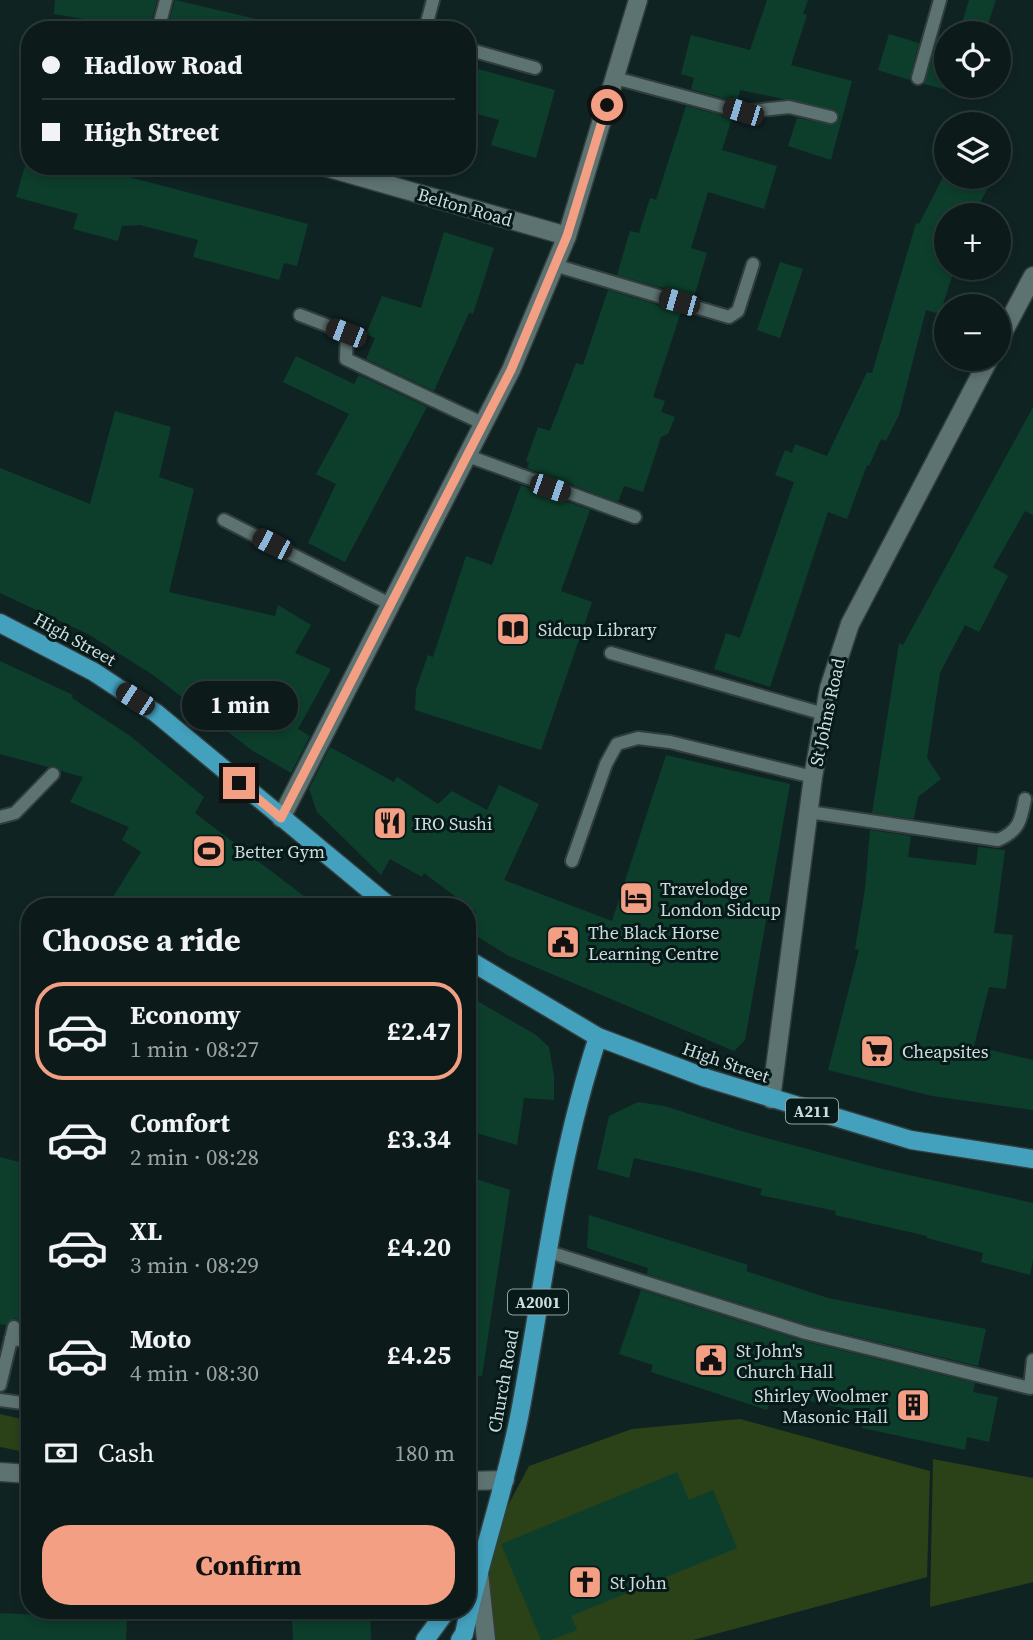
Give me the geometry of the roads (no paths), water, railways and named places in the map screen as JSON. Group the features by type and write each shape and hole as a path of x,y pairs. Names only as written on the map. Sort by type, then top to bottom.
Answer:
{"main road":[{"name":"High Street","path":"0,623 94,672 156,713 379,898"},
{"name":"High Street","path":"476,964 598,1037 771,1099 911,1140 1033,1159"},
{"name":"Church Road","path":"478,1566 505,1480 521,1408 546,1251 572,1125 598,1037"},
{"name":"A2001","path":"476,1576 478,1566"},
{"path":"425,1640 440,1619"},
{"name":"A2001","path":"460,1640 467,1619"}],"street":[{"path":"281,818 511,370 567,236 638,0"},
{"name":"Belton Road","path":"364,175 567,236"},
{"path":"1011,317 1033,276"},
{"name":"St Johns Road","path":"771,1099 813,777 829,688 850,624 983,371"},
{"path":"0,1472 21,1473"},
{"path":"476,1481 505,1480"},
{"path":"478,1566 486,1640"}],"lane":[{"path":"160,21 166,0"},
{"path":"427,21 433,0"},
{"path":"918,78 940,0"},
{"path":"476,51 536,68"},
{"path":"615,78 743,112 789,107 831,117"},
{"path":"554,265 729,317 738,311 753,264"},
{"path":"300,315 346,333 346,359 484,424"},
{"path":"468,456 635,517"},
{"path":"224,520 392,605"},
{"path":"611,653 824,714"},
{"path":"572,861 606,764 617,744 638,738 670,742 813,777"},
{"path":"0,817 15,813 53,774"},
{"path":"809,812 998,840 1012,834 1021,824 1025,799"},
{"path":"546,1251 806,1333 1032,1388 1033,1360"},
{"path":"0,1385 13,1333 21,1337"},
{"path":"0,1400 21,1403"}],"place":[{"name":"Sidcup Library","path":"513,629"},
{"name":"IRO Sushi","path":"390,823"},
{"name":"Better Gym","path":"209,851"},
{"name":"Travelodge London Sidcup","path":"636,898"},
{"name":"The Black Horse Learning Centre","path":"563,942"},
{"name":"Cheapsites","path":"877,1051"},
{"name":"St John's Church Hall","path":"711,1360"},
{"name":"Shirley Woolmer Masonic Hall","path":"913,1405"},
{"name":"St John","path":"585,1582"}]}
